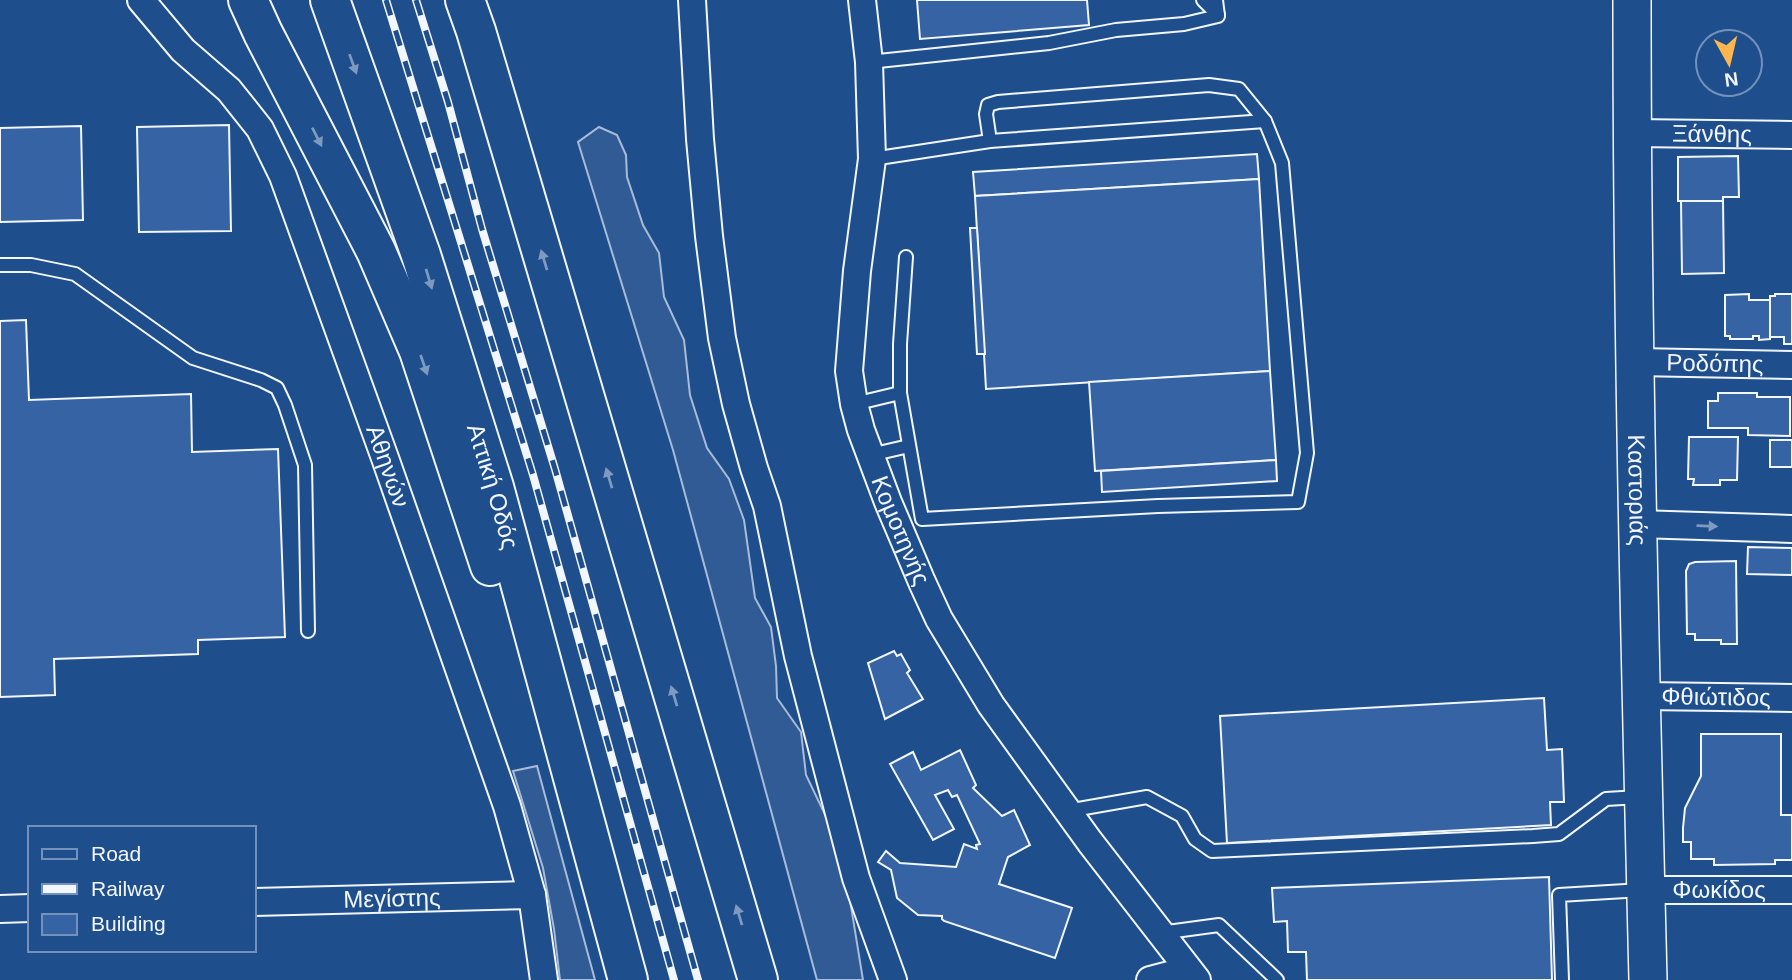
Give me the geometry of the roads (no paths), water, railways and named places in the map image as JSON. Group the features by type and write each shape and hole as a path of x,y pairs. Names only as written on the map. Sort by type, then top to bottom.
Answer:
{"highway":[{"path":"248,0 376,251 419,351 578,834 613,922"},
{"name":"Αττική Οδός","path":"330,0 421,255 494,487 628,980"},
{"path":"470,10 758,980"}],"street":[{"name":"Αθηνών","path":"141,0 183,50 229,90 260,129 282,176 385,458 507,807 532,895 544,980"},
{"path":"692,0 700,139 722,338 736,404 768,506 799,656 856,878 893,980"},
{"name":"Κομοτηνής","path":"862,0 869,62 872,159 857,271 849,371 854,404 870,455 939,619 991,705 1067,811 1192,975"},
{"name":"Καστοριάς","path":"1632,0 1638,524 1648,980"},
{"name":"Ξάνθης","path":"1632,133 1792,135"},
{"name":"Ροδόπης","path":"1636,362 1792,365"},
{"path":"1638,524 1792,529"},
{"name":"Φθιώτιδος","path":"1641,696 1792,698"},
{"name":"Φωκίδος","path":"1645,890 1792,890"},
{"name":"Μεγίστης","path":"256,902 532,895"},
{"path":"0,909 28,908"},
{"path":"1150,980 1192,975"}],"lane":[{"path":"1203,0 1218,16"},
{"path":"1216,0 1218,16"},
{"path":"869,62 1049,43 1116,30 1184,24 1218,16"},
{"path":"906,257 900,344 900,393 922,519 1158,506 1298,502 1307,453 1282,163 1265,121 1240,89 1209,85 998,102 988,105 986,114 990,141"},
{"path":"872,159 990,141 1265,121"},
{"path":"0,265 31,265 75,274 192,358 261,380 276,388 285,405 305,465 308,632"},
{"path":"854,404 900,393"},
{"path":"870,455 909,446"},
{"path":"1067,811 1147,797 1182,816 1195,839 1212,851 1559,834 1606,799 1643,796"},
{"path":"1562,980 1559,895 1645,890"},
{"path":"1160,933 1219,925 1277,980"}],"railway":[{"path":"386,0 533,475 674,980"},
{"path":"416,0 555,469 698,980"}]}
